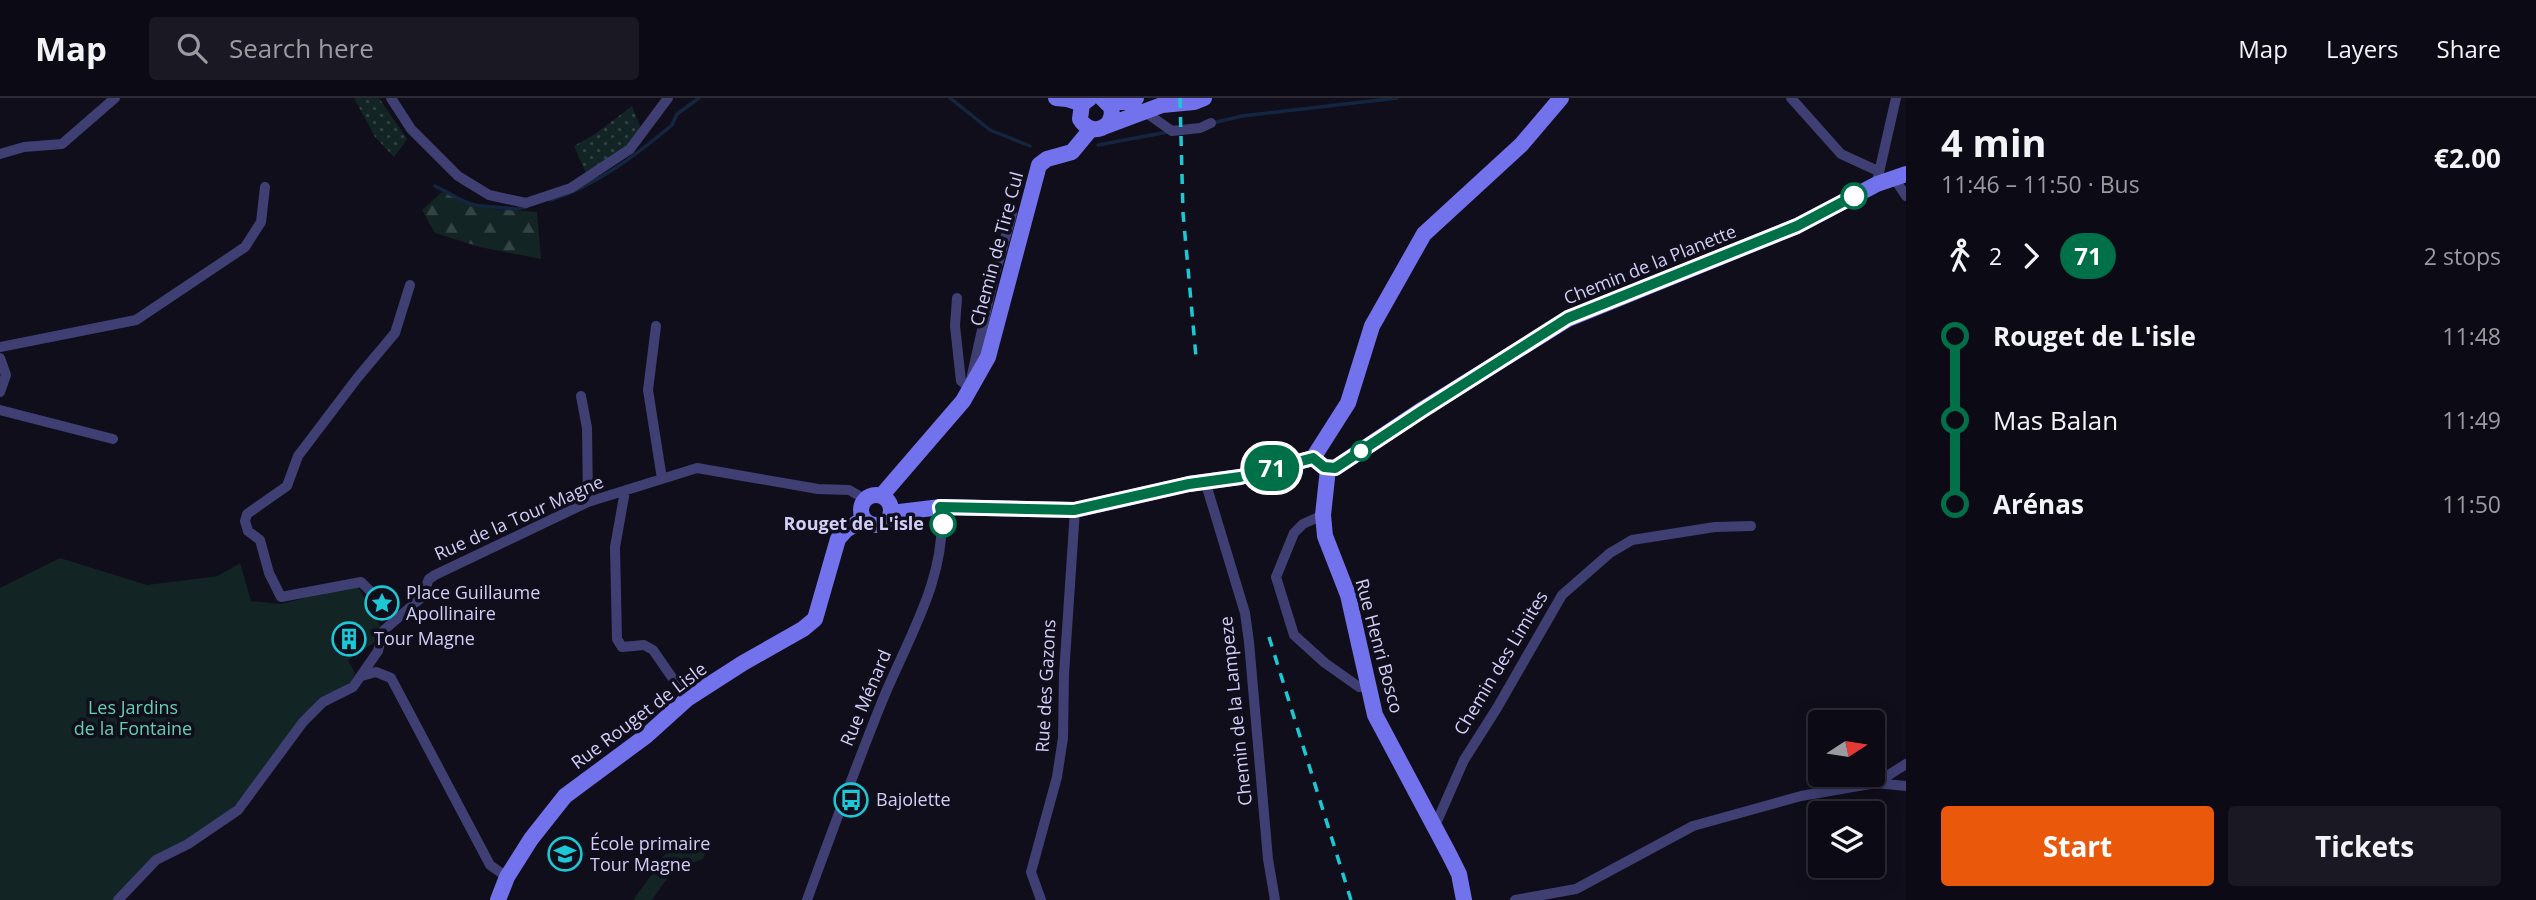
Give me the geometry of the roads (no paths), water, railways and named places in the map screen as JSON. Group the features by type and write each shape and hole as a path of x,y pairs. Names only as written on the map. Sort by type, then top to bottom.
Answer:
{"street":[{"path":"0,154 24,147 62,144 115,98"},
{"path":"391,98 411,129 458,176 489,195 526,203 571,188 630,149 668,98"},
{"path":"1056,98 1086,101 1080,119 1098,128"},
{"path":"1105,100 1162,105 1194,102 1204,98"},
{"path":"891,513 940,507 1074,510 1197,483 1240,477 1313,458 1348,403 1372,326 1424,234 1531,135 1561,98"},
{"path":"1791,98 1841,154 1878,178 1896,98"},
{"path":"1098,128 1113,112 1105,100"},
{"path":"1098,128 1140,105"},
{"path":"1140,105 1172,131 1200,128 1211,123"},
{"name":"Chemin de Tire Cul","path":"882,495 967,395 988,357 1037,171 1047,159 1072,152 1098,128"},
{"path":"1900,176 1906,197"},
{"name":"Chemin de la Planette","path":"1328,469 1335,468 1568,318 1797,226 1878,178 1900,176"},
{"path":"0,347 136,320 245,247 261,222 265,187"},
{"path":"967,395 1012,214"},
{"path":"398,618 361,582 281,597 269,573 260,540 248,531 244,521 247,514 287,486 298,456 394,333 410,285"},
{"path":"957,298 955,326 961,381 967,395"},
{"path":"656,326 648,390 662,480"},
{"path":"0,358 6,375 0,391"},
{"path":"580,396 587,428 588,502"},
{"path":"0,410 113,439"},
{"path":"1313,458 1328,469"},
{"name":"Rue de la Tour Magne","path":"118,900 156,860 188,844 238,810 303,722 323,702 353,687 377,652 384,630 421,598 429,579 435,575 588,502 697,468 818,489 849,490 865,499"},
{"name":"Rue Henri Bosco","path":"1328,469 1322,515 1325,536 1348,595 1367,686 1381,727 1459,874 1464,900"},
{"name":"Chemin de la Lampeze","path":"1197,483 1245,613 1268,859 1275,900"},
{"path":"625,491 615,547 617,639 622,647 644,645 653,650 687,699"},
{"path":"873,494 882,495 890,502 891,513 887,520 879,525 871,524 863,519 861,506 865,499 873,494"},
{"name":"Rue Ménard","path":"807,900 877,714 921,615 941,550 943,524 940,507"},
{"name":"Rue des Gazons","path":"1041,900 1031,872 1057,776 1063,738 1074,510"},
{"path":"1322,515 1303,524 1294,533 1276,577 1294,635 1325,663 1359,687 1367,686"},
{"name":"Rue Rouget de Lisle","path":"498,900 507,877 531,839 565,796 646,736 687,699 803,629 815,619 838,539 863,519"},
{"name":"Chemin des Limites","path":"1433,823 1438,819 1464,760 1562,595 1610,553 1632,540 1715,527 1751,526"},
{"path":"362,676 376,672 391,678 490,865 507,877"},
{"path":"1885,777 1906,764"},
{"path":"1885,784 1906,786"},
{"path":"1515,900 1576,889 1693,826 1801,796 1847,788"}],"waterway":[{"path":"550,200 583,187 615,168 672,125 677,114 699,98"},
{"path":"950,98 990,130 1030,146"},
{"path":"1213,123 1242,116 1397,98"},
{"path":"1098,145 1168,132"},
{"path":"435,186 471,205 516,209 526,207"}],"railway":[{"path":"1180,98 1183,213 1196,357"},
{"path":"1269,637 1351,900"}],"place":[{"name":"Rouget de L'isle","path":"943,524"},
{"name":"Place Guillaume Apollinaire","path":"382,603"},
{"name":"Tour Magne","path":"349,639"},
{"name":"Bajolette","path":"851,800"},
{"name":"École primaire Tour Magne","path":"565,854"}],"park label":[{"name":"Les Jardins de la Fontaine","path":"133,718"}]}
